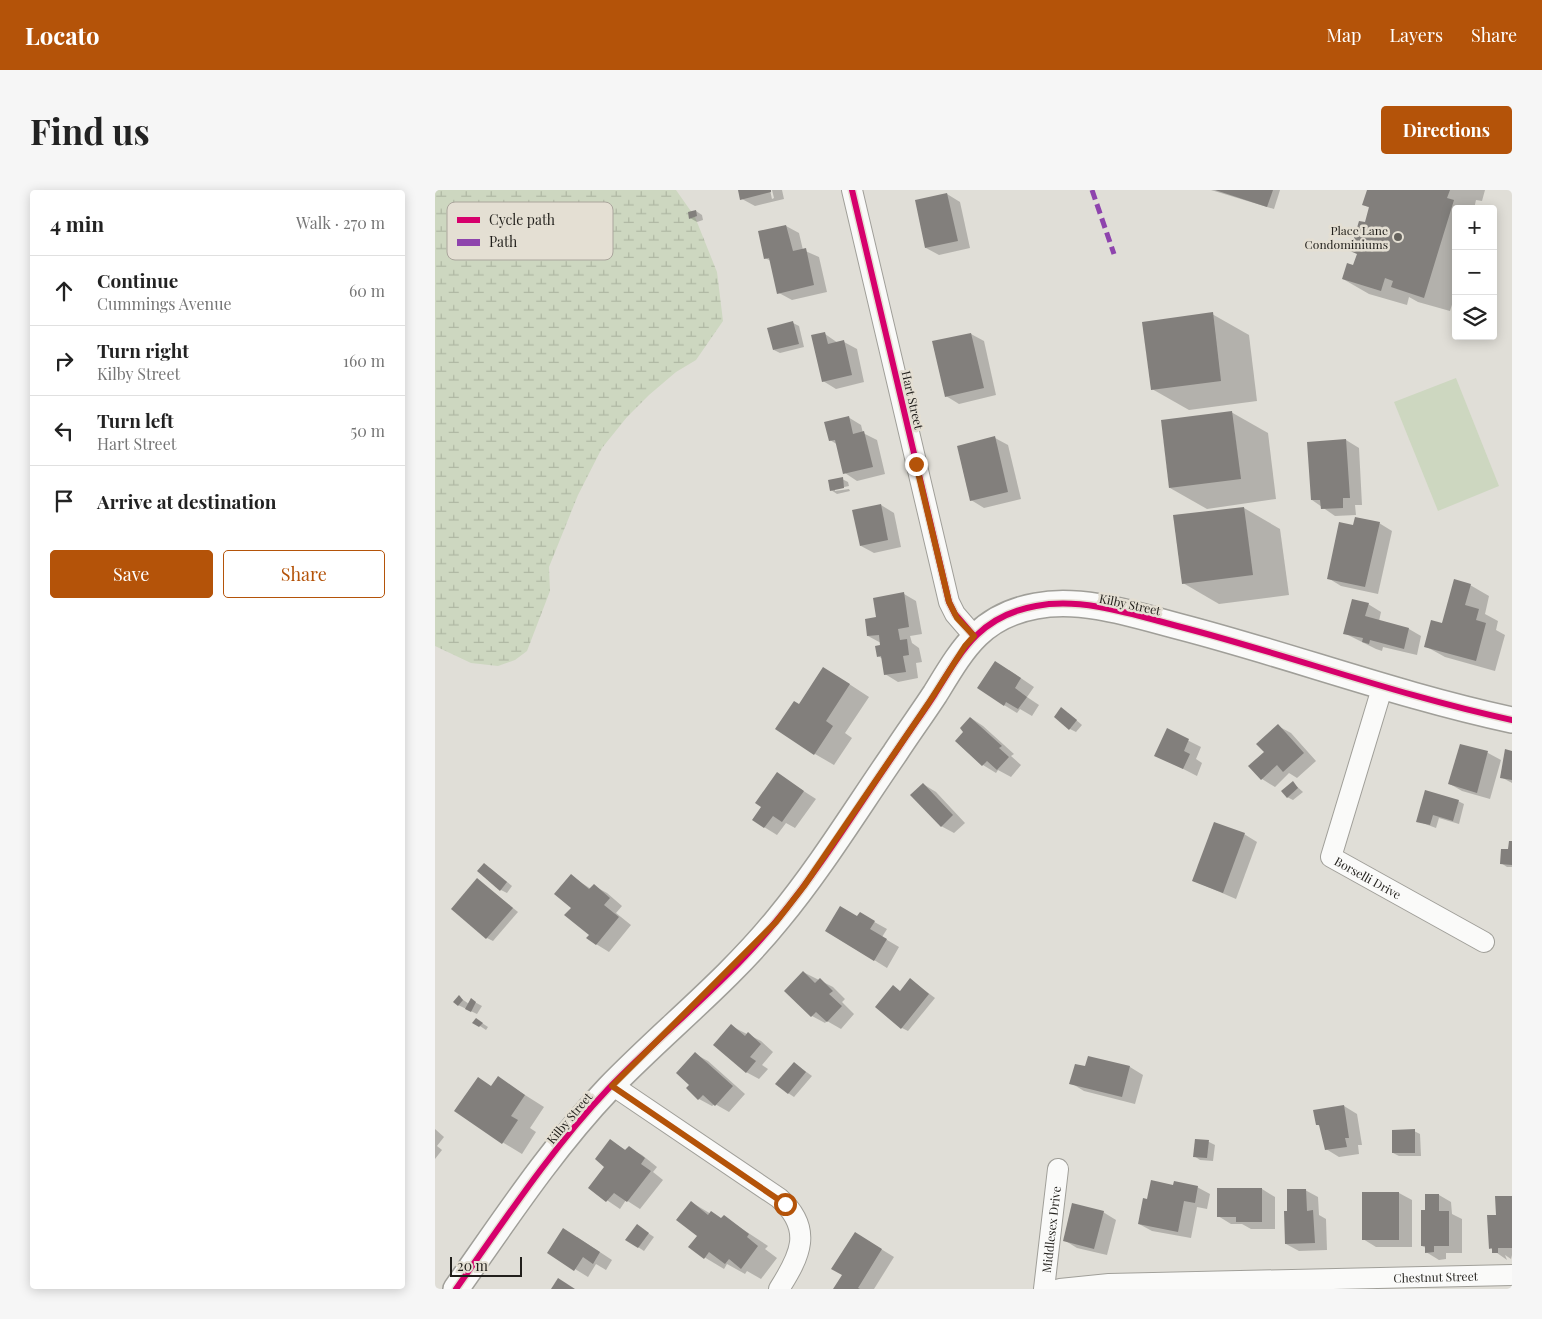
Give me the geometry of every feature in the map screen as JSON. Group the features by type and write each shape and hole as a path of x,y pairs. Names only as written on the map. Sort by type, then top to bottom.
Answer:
{"street":[{"name":"Hart Street","path":"852,190 949,602 957,618 974,636"},
{"name":"Kilby Street","path":"456,1289 579,1121 776,922 804,886 928,704 965,646 974,636 999,618 1025,608 1054,604 1087,606 1134,615 1512,720"},
{"name":"Borselli Drive","path":"1383,685 1331,857 1484,942"},
{"path":"612,1086 779,1198 791,1210 801,1234 800,1252 779,1289"},
{"name":"Middlesex Drive","path":"1044,1289 1059,1169"},
{"name":"Chestnut Street","path":"1061,1289 1109,1284 1441,1283 1512,1275"}],"green space":[{"path":"435,190 676,190 695,217 717,272 723,321 696,360 676,372 649,395 627,417 602,448 578,495 549,567 550,591 527,651 515,660 498,666 471,663 435,646"},
{"path":"1456,378 1499,486 1438,511 1394,402"}],"building":[{"path":"738,190 771,190 771,192 740,200"},
{"path":"1215,190 1273,190 1267,207"},
{"name":"Place Lane Condominiums","path":"1367,190 1450,190 1447,198 1454,200 1424,298 1391,287 1393,281 1385,278 1381,291 1342,279 1347,263 1353,265 1357,254 1350,251 1359,221 1365,222 1369,207 1362,205"},
{"path":"947,193 958,241 925,248 915,200"},
{"path":"696,210 697,216 689,219 688,212"},
{"path":"786,225 793,251 806,248 814,285 777,294 769,258 764,259 758,231"},
{"path":"1213,312 1221,381 1151,390 1142,322"},
{"path":"793,321 799,344 773,350 767,328"},
{"path":"825,332 828,344 844,340 852,375 822,382 811,335"},
{"path":"971,333 984,388 945,397 932,341"},
{"path":"1232,411 1241,479 1169,488 1161,420"},
{"path":"849,416 853,434 864,431 873,467 843,474 835,440 829,441 824,422"},
{"path":"995,436 1008,492 970,501 957,446"},
{"path":"1346,439 1350,498 1343,498 1343,508 1321,509 1320,500 1311,500 1307,442"},
{"path":"843,477 844,488 830,491 828,480"},
{"path":"881,504 888,540 860,546 852,510"},
{"path":"1244,507 1253,575 1182,584 1173,515"},
{"path":"1355,517 1380,522 1365,587 1327,579 1339,522 1353,525"},
{"path":"1454,579 1471,584 1465,605 1479,609 1476,620 1486,623 1476,661 1424,647 1431,620 1442,623"},
{"path":"904,592 909,627 898,629 900,640 907,639 909,655 903,656 906,672 884,675 881,656 877,657 875,646 880,645 879,635 867,636 865,619 876,617 873,598"},
{"path":"1352,599 1369,603 1365,616 1409,628 1404,649 1370,640 1369,644 1362,642 1363,638 1343,634"},
{"path":"995,661 1021,678 1015,688 1027,697 1018,709 1006,702 1004,706 977,688"},
{"path":"823,667 850,684 826,721 833,726 814,755 775,729 794,701 799,704"},
{"path":"1061,707 1077,720 1069,730 1054,717"},
{"path":"970,717 1002,746 999,748 1009,757 997,770 987,761 982,766 955,741 963,732 960,728"},
{"path":"1278,724 1304,753 1283,772 1277,765 1261,780 1248,766 1264,752 1256,744"},
{"path":"1167,728 1189,739 1184,751 1190,754 1183,769 1154,756"},
{"path":"1460,744 1488,751 1477,793 1448,784"},
{"path":"1505,749 1512,751 1512,780 1500,778"},
{"path":"777,772 804,791 782,822 773,816 764,828 752,820 761,807 755,803"},
{"path":"1293,781 1298,788 1287,798 1281,791"},
{"path":"923,783 953,815 941,827 910,795"},
{"path":"1425,790 1459,800 1453,821 1433,815 1430,825 1416,822"},
{"path":"1214,822 1245,833 1223,893 1192,881"},
{"path":"1509,841 1512,841 1512,865 1500,864 1501,849 1508,849"},
{"path":"484,863 507,882 500,891 477,871"},
{"path":"571,874 589,889 594,884 610,898 604,905 619,917 596,945 586,938 589,935 564,915 571,908 554,894"},
{"path":"477,878 513,908 486,939 451,909"},
{"path":"840,906 857,916 860,912 875,921 870,929 887,939 874,961 825,931"},
{"path":"803,971 815,983 820,978 833,991 829,994 842,1006 827,1022 816,1012 811,1017 784,991"},
{"path":"910,978 929,994 901,1029 875,1007 893,985 900,991"},
{"path":"459,995 463,1000 458,1006 453,1002"},
{"path":"471,998 476,1002 471,1012 465,1009"},
{"path":"476,1018 483,1023 479,1027 472,1023"},
{"path":"731,1024 745,1036 748,1032 761,1044 750,1057 756,1061 746,1073 713,1045"},
{"path":"695,1052 733,1086 715,1106 703,1095 698,1100 686,1088 689,1085 676,1073"},
{"path":"1088,1056 1130,1066 1122,1097 1069,1084 1075,1064 1085,1066"},
{"path":"794,1062 806,1072 788,1094 775,1084"},
{"path":"498,1076 525,1095 511,1116 518,1120 502,1144 454,1111 478,1077 491,1086"},
{"path":"1344,1105 1349,1138 1345,1138 1347,1147 1325,1150 1313,1110"},
{"path":"1415,1129 1415,1153 1392,1153 1392,1130"},
{"path":"610,1139 625,1150 629,1146 645,1158 641,1164 651,1171 627,1202 614,1193 606,1202 588,1188 604,1167 595,1159"},
{"path":"1195,1139 1209,1140 1207,1158 1193,1157"},
{"path":"1151,1180 1173,1185 1174,1181 1198,1186 1195,1203 1184,1201 1178,1232 1138,1224 1143,1198 1147,1199"},
{"path":"1217,1188 1262,1188 1262,1222 1236,1222 1236,1217 1217,1217"},
{"path":"1287,1189 1306,1189 1307,1211 1313,1210 1315,1243 1285,1244 1284,1211 1287,1211"},
{"path":"1362,1192 1399,1192 1399,1240 1362,1240"},
{"path":"1425,1194 1439,1194 1439,1211 1449,1211 1449,1246 1434,1246 1434,1252 1425,1253 1425,1246 1421,1246 1421,1210 1425,1210"},
{"path":"1495,1196 1512,1196 1512,1248 1498,1248 1498,1253 1492,1253 1492,1248 1489,1249 1487,1215 1496,1215"},
{"path":"691,1201 708,1215 711,1211 721,1218 724,1215 749,1234 747,1237 758,1246 741,1269 729,1259 725,1264 709,1252 704,1259 688,1247 697,1236 676,1220"},
{"path":"1072,1203 1104,1211 1094,1249 1063,1241"},
{"path":"637,1224 649,1233 638,1248 625,1240"},
{"path":"563,1228 600,1252 593,1264 583,1257 574,1271 547,1253"},
{"path":"855,1232 882,1249 858,1288 860,1289 833,1289 842,1275 831,1269"},
{"path":"558,1278 575,1289 551,1289"}],"marked path":[{"path":"1092,190 1114,254"}],"cycle path":[{"path":"852,190 949,602 955,614 974,636"},
{"path":"456,1289 548,1160 588,1111 630,1067 738,964 778,919 824,858 964,649 975,637 1000,618 1036,606 1054,604 1072,604 1109,609 1222,638 1387,688 1512,720"}],"place":[{"name":"Place Lane Condominiums","path":"1398,237"}],"route":[{"path":"785,1204 779,1198 612,1086 745,956 776,922 804,886 928,704 965,646 974,636 957,618 949,602 916,464"}]}
